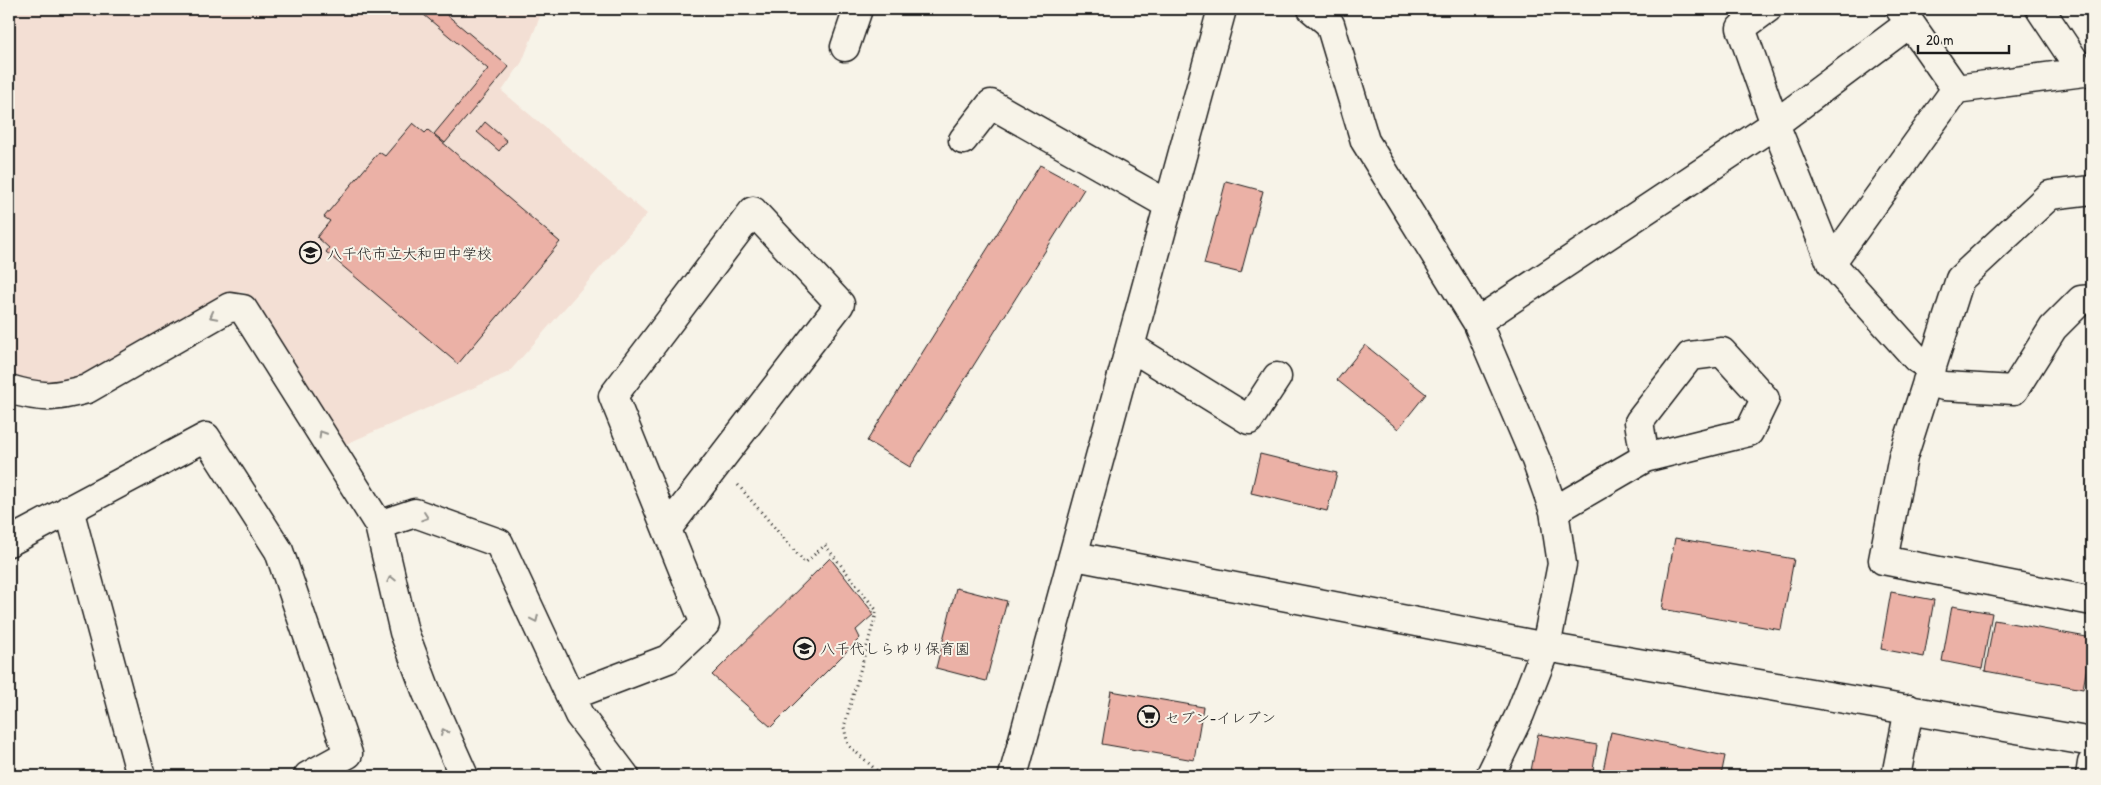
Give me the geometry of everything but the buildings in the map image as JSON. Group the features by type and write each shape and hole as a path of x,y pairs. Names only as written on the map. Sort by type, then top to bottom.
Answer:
{"street":[{"path":"845,47 858,9"},
{"path":"1013,776 1075,556 1222,9"},
{"path":"1312,9 1330,24 1365,141 1477,322 1536,460 1554,511 1562,564 1546,647 1520,714 1490,776"},
{"path":"1767,9 1741,28 1775,124 1831,263 1930,374 1944,386 2014,390 2054,328 2081,300 2092,300"},
{"path":"1831,263 1956,89 2087,71 2040,9"},
{"path":"1477,322 1775,124 1905,16 1956,89"},
{"path":"963,140 991,104 1169,206"},
{"path":"2092,190 2050,195 1960,279 1903,457 1883,560 2092,601"},
{"path":"571,696 668,659 706,624 613,396 754,211 840,304 668,530"},
{"path":"9,389 36,397 66,395 87,389 230,307 243,310 379,525 404,632 427,693 464,776"},
{"path":"1131,347 1249,420 1277,377"},
{"path":"1554,511 1645,458 1749,432 1765,399 1722,352 1690,356 1639,422 1645,458"},
{"path":"9,542 206,437 279,551 348,754 308,776"},
{"path":"69,510 141,776"},
{"path":"379,525 415,513 499,543 579,715 626,776"},
{"path":"1075,556 1546,647 2092,742"},
{"path":"1896,776 1909,709"},
{"path":"2090,776 2092,764"}],"path":[{"path":"719,462 805,563 825,545 877,611 844,726 848,745 883,776"}],"shaded area":[{"name":"八千代市立大和田中学校","path":"9,9 543,9 522,62 502,91 647,214 509,372 346,444 254,303 244,292 225,293 70,382 40,384 11,375 9,374"}],"place":[{"name":"八千代市立大和田中学校","path":"311,253"},
{"name":"八千代しらゆり保育園","path":"804,648"},
{"name":"セブン-イレブン","path":"1149,717"}]}
